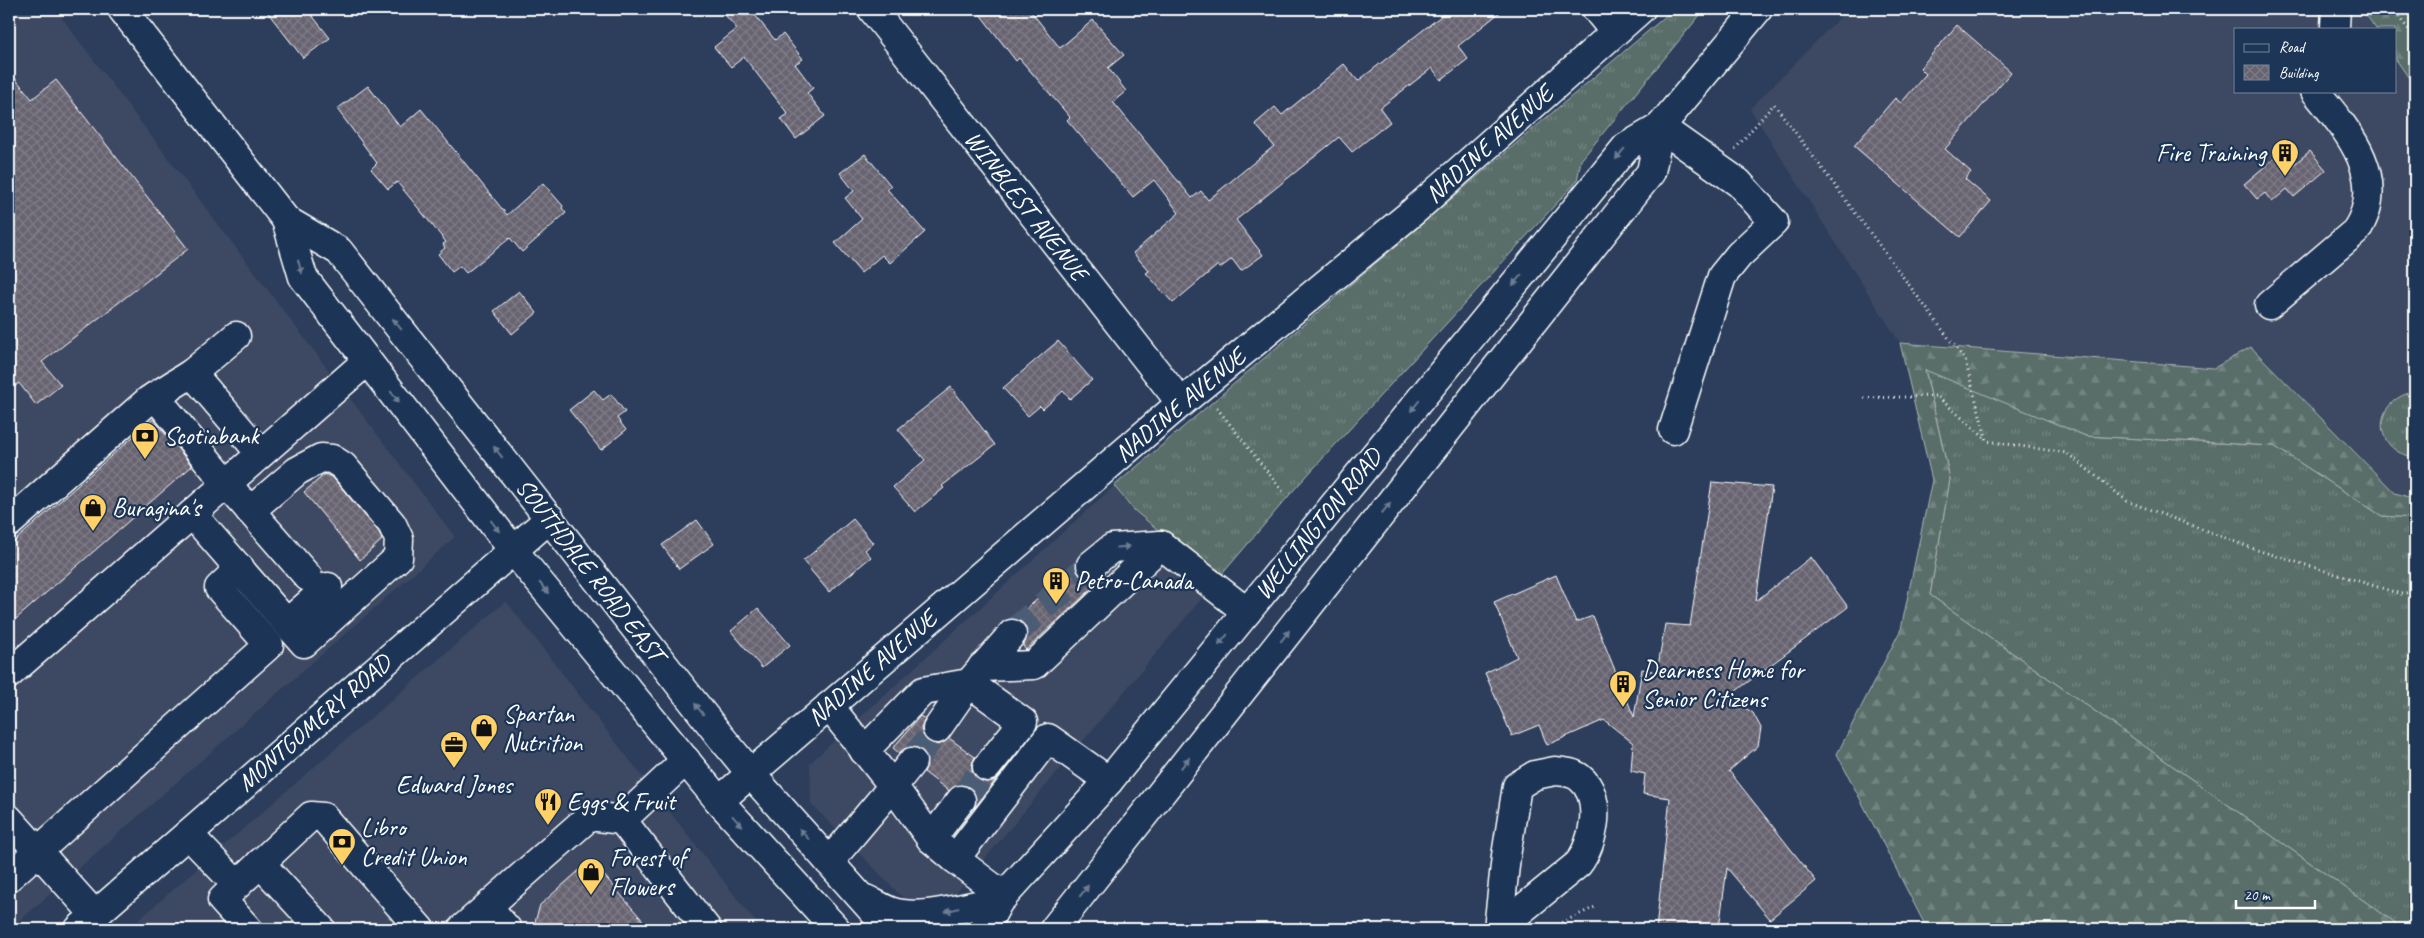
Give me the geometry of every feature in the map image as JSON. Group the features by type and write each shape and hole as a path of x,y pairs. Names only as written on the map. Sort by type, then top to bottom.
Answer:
{"main road":[{"name":"SOUTHDALE ROAD EAST","path":"122,9 286,220 303,277 513,550 719,801 836,929"},
{"name":"WINBLEST AVENUE","path":"872,9 1180,403"},
{"path":"1596,9 1614,31"},
{"name":"NADINE AVENUE","path":"719,801 1180,403 1414,211 1614,31 1641,9"},
{"name":"WELLINGTON ROAD","path":"984,929 1002,898 1109,780 1626,147 1660,127 1758,9"},
{"path":"2269,305 2356,231 2365,218 2368,201 2368,176 2347,130 2316,92"},
{"path":"1660,127 1739,183 1774,222 1739,254 1722,276 1672,430"},
{"name":"WELLINGTON ROAD","path":"1054,929 1651,172 1660,127"},
{"name":"SOUTHDALE ROAD EAST","path":"286,220 339,251 751,774 889,929"},
{"path":"9,523 155,396 192,373 236,336"},
{"path":"9,674 367,361"},
{"path":"192,373 260,453"},
{"path":"155,396 250,511 318,582 288,623"},
{"path":"192,514 304,643 398,558 399,538 392,524 343,466 332,459 321,458 297,471 250,511"},
{"name":"MONTGOMERY ROAD","path":"87,922 550,518"},
{"path":"864,751 923,691 976,675 1034,665 1162,545"},
{"path":"1091,565 1112,548 1162,545 1247,612"},
{"path":"9,877 269,645 219,588 240,568"},
{"path":"937,729 976,675 1012,634"},
{"path":"976,675 1023,722 1109,780"},
{"path":"829,706 893,786 931,838 1002,898"},
{"path":"987,767 1023,722"},
{"path":"955,859 1048,738"},
{"path":"622,820 686,760"},
{"path":"829,862 912,762"},
{"path":"1555,771 1569,772 1581,778 1590,791 1594,809 1590,843 1586,854 1578,864 1498,929 1506,856 1517,786 1535,775 1555,771"},
{"path":"931,838 961,800"},
{"path":"248,929 222,900 310,816 322,817 420,929"},
{"path":"462,929 590,816 622,820 707,929"},
{"path":"9,819 38,851 87,922"},
{"path":"188,834 237,885"},
{"path":"260,863 321,929"},
{"path":"793,882 814,929"},
{"path":"860,896 891,912 906,914 940,913 1002,898"},
{"path":"488,907 507,929"}],"path":[{"path":"2393,9 2415,37"},
{"path":"1718,168 1774,104 1965,360 1987,440"},
{"path":"1864,398 1937,396 1987,440 2067,453 2127,501 2257,550 2401,594 2415,590"},
{"path":"1214,404 1285,494"},
{"path":"1548,929 1595,907"}],"shaded area":[{"path":"9,9 55,9 455,537 10,929"},
{"path":"1848,9 2362,9 2375,28 2234,28 2234,92 2396,92 2396,59 2415,87 2415,499 2395,493 2251,347 2214,368 1900,343 1750,109"},
{"path":"1114,486 1135,511 1218,579 952,898 904,899 811,804 810,763"},
{"path":"506,601 761,929 128,929 213,855"}],"green space":[{"path":"1674,9 1705,9 1581,160 1577,181 1292,492 1218,579 1135,511 1114,486"},
{"path":"2362,9 2415,9 2415,87 2396,59 2396,28 2375,28"},
{"path":"1900,343 2214,368 2251,347 2395,493 2415,499 2415,518 2382,516 2274,446 2086,436 1925,370 1950,479 1930,595 2404,929 1927,929 1837,754 1901,629 1932,480"},
{"path":"1925,369 2086,436 2274,446 2382,516 2415,518 2415,929 2404,929 1930,595 1950,479"},
{"path":"2409,393 2415,393 2415,457 2402,454 2392,447 2385,438 2382,428 2383,417 2388,408 2396,399"}],"building":[{"path":"265,9 307,9 330,38 303,58"},
{"path":"720,9 750,9 775,40 783,34 803,59 795,64 813,88 807,93 825,116 796,139 781,119 788,114 744,57 731,67 714,47 737,29"},
{"path":"976,9 1029,9 1060,48 1093,20 1124,55 1108,68 1126,91 1113,102 1192,198 1201,191 1208,200 1274,146 1255,124 1275,107 1282,115 1344,64 1358,81 1450,9 1504,9 1458,46 1468,59 1441,80 1432,68 1380,108 1390,122 1352,152 1339,137 1236,220 1263,255 1241,271 1232,259 1220,268 1218,265 1173,303 1146,273 1149,271 1133,253 1179,213 1154,180 1133,197 1067,120 1070,117 1019,58 1016,61"},
{"path":"1957,25 2011,72 1945,149 1971,172 1965,179 1991,201 1960,237 1854,146 1895,98 1901,103 1926,74 1920,68"},
{"path":"9,71 32,99 56,80 188,249 42,362 61,385 36,405 19,383 9,391"},
{"path":"368,86 400,127 421,109 507,215 543,183 563,206 562,208 566,213 522,252 510,238 466,273 460,266 452,272 438,254 445,248 443,244 446,242 397,182 388,189 371,169 377,163 337,109"},
{"name":"Fire Training","path":"2310,151 2326,170 2294,197 2287,189 2272,202 2265,193 2257,199 2244,184 2276,157 2287,170"},
{"path":"865,154 891,186 887,189 925,232 890,263 882,255 861,273 835,243 862,219 845,198 854,191 840,173"},
{"path":"519,291 537,313 512,334 494,311"},
{"path":"1058,341 1092,380 1070,399 1063,391 1043,409 1040,406 1028,416 1003,388"},
{"path":"951,387 995,445 942,486 944,488 915,512 893,487 925,460 898,429"},
{"path":"594,390 603,400 611,394 625,412 617,418 626,430 601,450 569,410"},
{"path":"153,419 192,466 9,625 9,546"},
{"path":"325,474 333,478 379,532 382,540 360,560 304,492"},
{"name":"Dearness Home for Senior Citizens","path":"1712,482 1772,487 1756,601 1811,557 1848,607 1728,697 1753,713 1761,728 1758,746 1729,771 1816,881 1770,919 1727,868 1719,929 1656,929 1670,798 1643,794 1645,774 1631,771 1633,743 1604,720 1547,745 1539,725 1512,736 1485,673 1517,657 1494,602 1556,575 1576,622 1593,616 1634,717 1642,669 1657,672 1665,624 1690,626"},
{"path":"853,519 873,543 865,550 871,557 829,592 803,561"},
{"path":"697,520 714,544 679,569 662,545"},
{"name":"Petro-Canada","path":"1076,565 1079,574 1085,579 1093,580 1101,577 1102,579 1026,650 1023,646 1027,638 1027,629 1022,622 1015,619"},
{"path":"758,608 790,645 762,668 731,631"},
{"path":"920,716 925,719 921,728 923,736 928,742 936,745 943,743 949,738 975,757 972,772 977,779 985,782 997,778 974,809 976,795 970,787 956,785 949,791 924,772 927,765 927,757 921,750 915,747 907,747 899,753 893,748"},
{"path":"591,860 650,929 533,929 540,905"}],"tunnel":[{"path":"1012,634 1091,565"},
{"path":"912,762 937,729"},
{"path":"961,800 987,767"}],"place":[{"name":"Fire Training","path":"2285,177"},
{"name":"Scotiabank","path":"145,460"},
{"name":"Buragina's","path":"93,532"},
{"name":"Petro-Canada","path":"1056,605"},
{"name":"Dearness Home for Senior Citizens","path":"1623,708"},
{"name":"Spartan Nutrition","path":"484,752"},
{"name":"Edward Jones","path":"454,769"},
{"name":"Eggs & Fruit","path":"548,826"},
{"name":"Libro Credit Union","path":"342,866"},
{"name":"Forest of Flowers","path":"591,896"}]}
